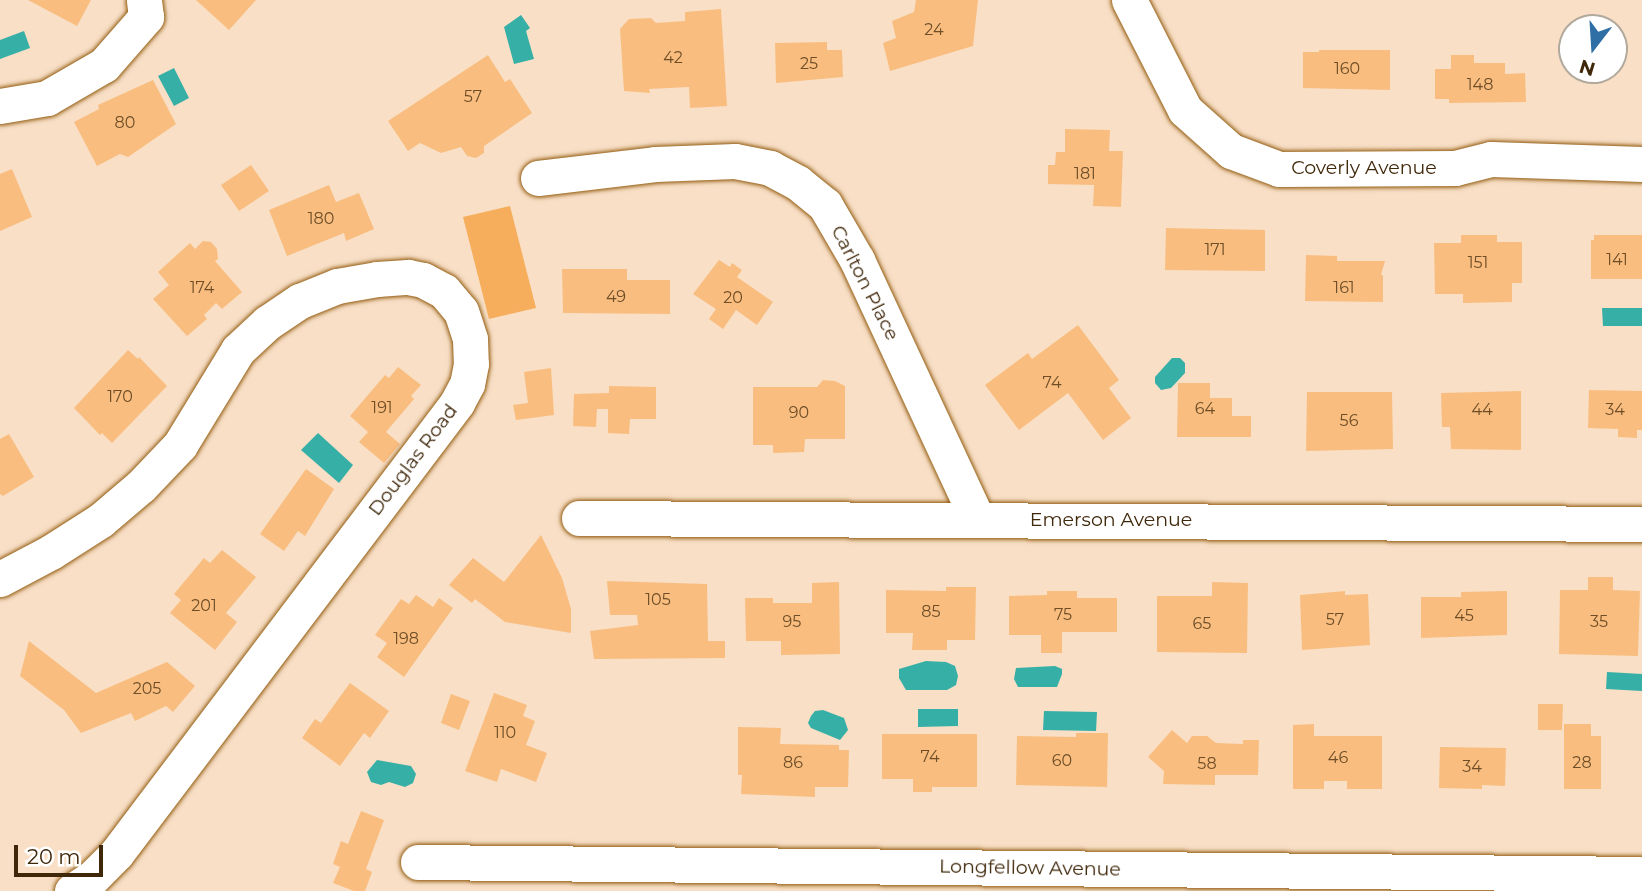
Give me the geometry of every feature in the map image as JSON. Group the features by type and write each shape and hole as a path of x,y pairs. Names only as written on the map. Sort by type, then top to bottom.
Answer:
{"street":[{"path":"0,106 47,98 104,65 146,17 144,0"},
{"name":"Coverly Avenue","path":"1129,0 1185,110 1231,151 1279,169 1455,168 1491,159 1642,164"},
{"name":"Carlton Place","path":"538,178 655,164 735,161 770,168 798,183 825,205 857,260 977,519"},
{"name":"Douglas Road","path":"0,579 51,552 101,520 141,486 180,444 238,350 267,323 300,301 337,286 408,277 423,280 444,291 461,311 470,340 471,364 467,384 457,403 116,854 92,878 72,891"},
{"name":"Emerson Avenue","path":"579,518 1642,524"},
{"name":"Longfellow Avenue","path":"418,862 1642,874"}],"shaded area":[{"path":"510,206 536,308 489,319 463,217"}],"water":[{"path":"521,15 530,28 526,31 534,59 514,64 504,27"},
{"path":"24,31 30,48 0,59 0,40"},
{"path":"174,68 189,98 174,106 158,76"},
{"path":"1602,308 1642,308 1642,326 1603,326"},
{"path":"1172,358 1180,358 1185,363 1185,373 1171,388 1161,390 1155,383 1155,377"},
{"path":"318,433 353,465 339,483 301,450"},
{"path":"926,661 946,662 955,666 958,676 956,685 947,690 906,690 899,678 899,669"},
{"path":"1055,666 1062,669 1057,687 1018,687 1014,679 1016,668"},
{"path":"1607,672 1642,674 1642,691 1606,689"},
{"path":"918,709 958,709 958,726 918,727"},
{"path":"823,710 844,718 848,730 840,740 811,728 808,723 815,711"},
{"path":"1044,711 1097,712 1096,731 1043,730"},
{"path":"377,760 411,766 416,774 413,783 405,787 389,782 381,785 371,782 367,772"}],"building":[{"path":"28,0 91,0 77,26"},
{"path":"196,0 256,0 229,30"},
{"path":"916,0 978,0 973,46 890,71 883,43 896,38 892,21 914,12"},
{"path":"721,9 727,106 690,108 689,87 649,89 650,93 624,91 620,29 629,19 651,18 656,23 685,21 685,12"},
{"path":"827,42 827,50 842,50 843,77 776,83 775,43"},
{"path":"1390,50 1390,90 1303,88 1303,52"},
{"path":"488,55 505,82 510,79 532,113 484,146 484,153 476,158 467,156 461,147 441,153 420,143 408,151 388,121"},
{"path":"1451,55 1474,55 1474,63 1505,63 1505,74 1525,73 1526,102 1449,103 1449,99 1435,99 1435,69 1451,69"},
{"path":"153,80 176,124 128,157 120,154 97,166 74,122 99,109 98,105"},
{"path":"1065,129 1110,130 1109,151 1123,151 1121,207 1093,206 1094,185 1048,184 1048,165 1055,165 1056,152 1065,152"},
{"path":"251,165 269,191 239,211 221,185"},
{"path":"12,169 32,217 0,231 0,174"},
{"path":"329,185 336,202 359,193 374,229 346,241 344,233 287,256 269,210"},
{"path":"1166,228 1265,230 1265,271 1165,270"},
{"path":"1461,235 1497,235 1497,242 1522,242 1522,283 1512,283 1512,302 1463,303 1463,294 1435,294 1434,243 1461,243"},
{"path":"1594,235 1642,235 1642,279 1591,279 1591,240 1594,240"},
{"path":"203,241 211,242 217,249 218,259 215,261 242,292 222,309 216,303 204,315 207,319 187,336 153,299 169,285 158,272 190,243 195,249"},
{"path":"1306,255 1337,256 1337,261 1385,261 1381,275 1383,302 1305,301"},
{"path":"719,260 730,267 732,263 742,270 737,277 773,302 757,325 736,310 723,329 709,319 716,309 693,294"},
{"path":"562,269 627,269 627,280 670,280 670,314 563,313"},
{"path":"1078,325 1119,380 1109,388 1131,418 1103,440 1068,393 1019,430 985,385 1028,353 1032,359"},
{"path":"128,350 138,359 139,357 167,386 112,443 102,433 100,435 74,408"},
{"path":"398,367 421,385 411,396 414,399 386,432 400,444 384,463 359,442 368,432 350,416 385,375 389,378"},
{"path":"551,368 554,415 516,420 513,405 528,403 524,372"},
{"path":"823,380 835,381 845,386 845,439 805,439 804,452 773,453 773,445 753,445 753,387 817,387"},
{"path":"1178,383 1210,383 1210,398 1232,398 1232,416 1251,416 1251,437 1177,437"},
{"path":"609,386 656,387 656,419 630,419 629,434 608,433 608,409 597,409 596,427 573,426 574,394 609,393"},
{"path":"1589,390 1642,391 1642,430 1637,430 1637,438 1618,437 1618,429 1588,428"},
{"path":"1521,391 1521,450 1451,449 1450,427 1442,427 1441,393"},
{"path":"1307,392 1392,392 1393,449 1306,451"},
{"path":"9,434 34,477 3,496 0,494 0,439"},
{"path":"306,469 334,489 305,536 298,531 284,551 260,534"},
{"path":"541,535 562,578 571,609 571,633 505,622 475,599 472,603 449,585 473,558 504,582"},
{"path":"222,550 256,577 226,613 237,622 215,650 170,613 181,600 174,594 204,558 210,563"},
{"path":"1588,577 1613,577 1613,590 1640,591 1638,656 1559,654 1560,590 1588,590"},
{"path":"607,581 707,584 708,641 725,641 725,658 594,659 590,631 638,625 637,615 610,615"},
{"path":"839,582 840,654 781,655 781,641 746,641 745,598 773,598 773,603 812,603 812,583"},
{"path":"1212,582 1248,583 1247,653 1157,652 1157,596 1212,596"},
{"path":"946,587 976,587 975,640 947,640 947,650 912,650 913,633 886,633 886,590 946,591"},
{"path":"1047,591 1077,591 1077,598 1117,598 1117,632 1062,632 1062,653 1041,653 1041,635 1009,635 1009,596 1047,595"},
{"path":"1345,591 1345,595 1368,594 1370,645 1302,650 1300,595"},
{"path":"1507,591 1507,635 1421,638 1421,597 1461,597 1461,592"},
{"path":"416,595 433,607 439,598 453,608 404,677 377,657 387,643 375,635 401,599 409,604"},
{"path":"29,641 96,693 167,662 195,686 173,712 166,706 135,721 131,713 81,733 64,710 20,676"},
{"path":"350,683 389,711 370,738 364,733 340,766 302,738 315,719 321,723"},
{"path":"494,693 527,705 523,716 535,721 526,745 547,753 536,782 501,769 497,782 465,771"},
{"path":"451,694 470,701 459,730 441,723"},
{"path":"1538,704 1563,704 1562,730 1538,730"},
{"path":"1314,724 1314,736 1382,736 1382,789 1347,789 1347,781 1324,781 1324,789 1293,789 1293,725"},
{"path":"1564,724 1591,724 1591,736 1601,736 1601,789 1564,789"},
{"path":"738,727 781,728 780,744 839,745 839,750 849,750 848,787 815,787 815,797 741,794 742,775 738,775"},
{"path":"1172,730 1187,743 1192,736 1207,736 1216,743 1243,744 1243,740 1259,740 1258,775 1215,775 1215,785 1163,784 1164,771 1148,757"},
{"path":"1076,733 1108,733 1107,787 1016,785 1017,736 1076,737"},
{"path":"882,734 977,734 977,787 932,787 932,792 913,792 913,779 882,779"},
{"path":"1440,747 1506,748 1505,786 1482,785 1482,789 1439,788"},
{"path":"361,811 384,820 366,869 372,872 365,891 354,891 333,883 340,867 333,864 341,841 348,844"}]}
